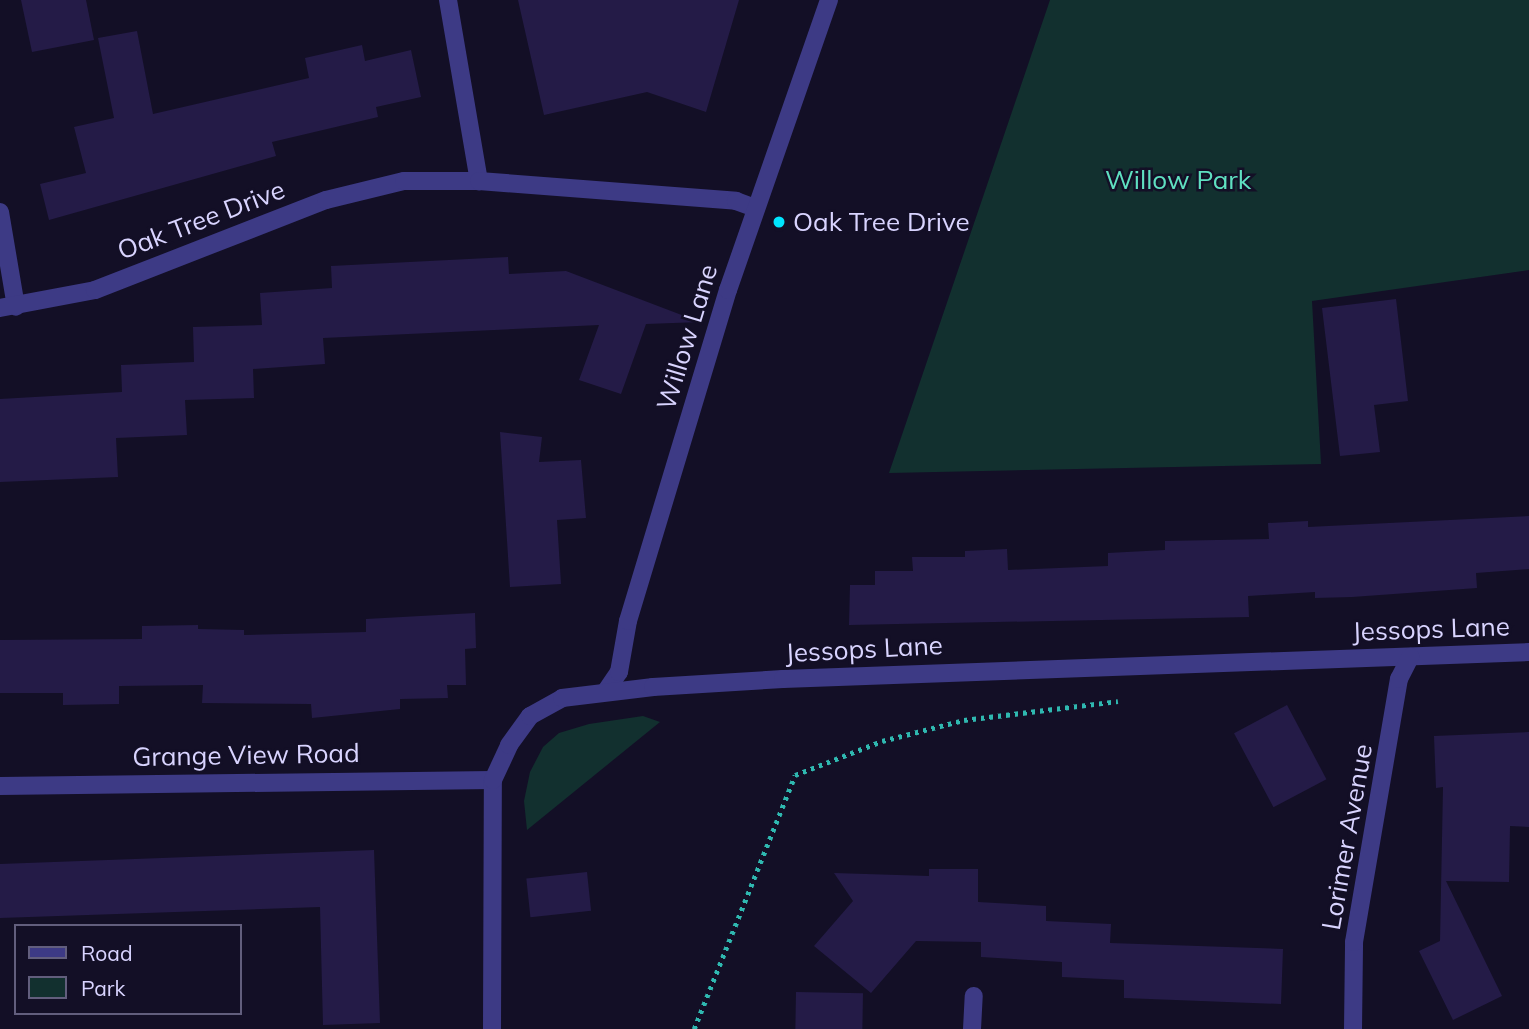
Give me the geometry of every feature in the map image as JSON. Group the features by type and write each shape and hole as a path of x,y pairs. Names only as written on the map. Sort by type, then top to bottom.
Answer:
{"street":[{"path":"448,0 479,181"},
{"name":"Willow Lane","path":"606,691 619,672 632,608 755,208 829,0"},
{"name":"Oak Tree Drive","path":"8,307 95,290 326,200 404,181 479,181 736,201 755,208"},
{"path":"0,212 8,307"},
{"name":"Jessops Lane","path":"492,1029 493,780 509,745 530,716 562,698 606,691 1140,663 1529,652"},
{"name":"Lorimer Avenue","path":"1353,1029 1354,942 1399,679 1410,657"},
{"name":"Grange View Road","path":"0,786 493,780"},
{"path":"972,1029 974,996"}],"path":[{"path":"694,1029 795,775 882,741 964,720 1111,704 1138,688 1140,663"}],"green space":[{"name":"Willow Park","path":"1050,0 1529,0 1529,270 1312,301 1321,464 889,473"},
{"path":"643,716 660,722 527,830 524,801 530,772 543,747 559,733 589,724"}],"building":[{"path":"21,0 86,0 94,40 32,52"},
{"path":"518,0 739,0 706,112 647,92 544,115"},
{"path":"137,31 153,114 309,78 305,58 362,45 365,61 411,50 421,97 376,107 378,117 272,142 276,156 49,220 40,184 86,173 74,127 114,118 98,38"},
{"path":"508,257 509,274 566,271 700,322 646,324 621,394 579,380 599,325 323,338 325,364 253,369 254,398 185,400 187,435 116,438 118,477 0,482 0,399 122,392 121,365 194,362 193,327 262,325 260,293 332,288 331,266"},
{"path":"1396,299 1408,401 1374,405 1380,452 1340,456 1322,308"},
{"path":"500,432 542,437 539,462 581,460 586,518 557,520 561,584 510,587"},
{"path":"1529,516 1529,569 1476,573 1477,588 1352,597 1315,598 1315,592 1248,596 1249,617 849,625 850,585 875,585 875,571 913,571 912,557 965,557 965,551 1007,549 1008,570 1108,566 1108,553 1165,550 1165,541 1269,539 1268,523 1308,521 1308,527"},
{"path":"475,613 476,648 465,649 466,685 447,685 448,698 400,699 400,709 312,718 311,704 202,703 203,685 119,686 119,704 63,705 63,693 0,693 0,640 142,639 142,626 198,625 198,629 244,630 244,635 366,632 366,619"},
{"path":"1287,705 1326,779 1273,807 1234,733"},
{"path":"1529,732 1529,827 1510,826 1509,882 1446,881 1502,996 1453,1020 1419,951 1440,941 1443,787 1436,788 1434,736"},
{"path":"374,850 380,1023 323,1025 320,907 0,918 0,864"},
{"path":"929,869 978,869 978,902 1046,906 1046,921 1111,924 1110,943 1283,949 1281,1004 1124,998 1124,980 1062,977 1062,962 981,957 981,942 916,941 871,993 814,946 853,901 834,873 929,876"},
{"path":"587,872 591,911 530,917 526,878"},
{"path":"796,992 863,993 862,1029 795,1029"}],"place":[{"name":"Oak Tree Drive","path":"779,222"}]}
